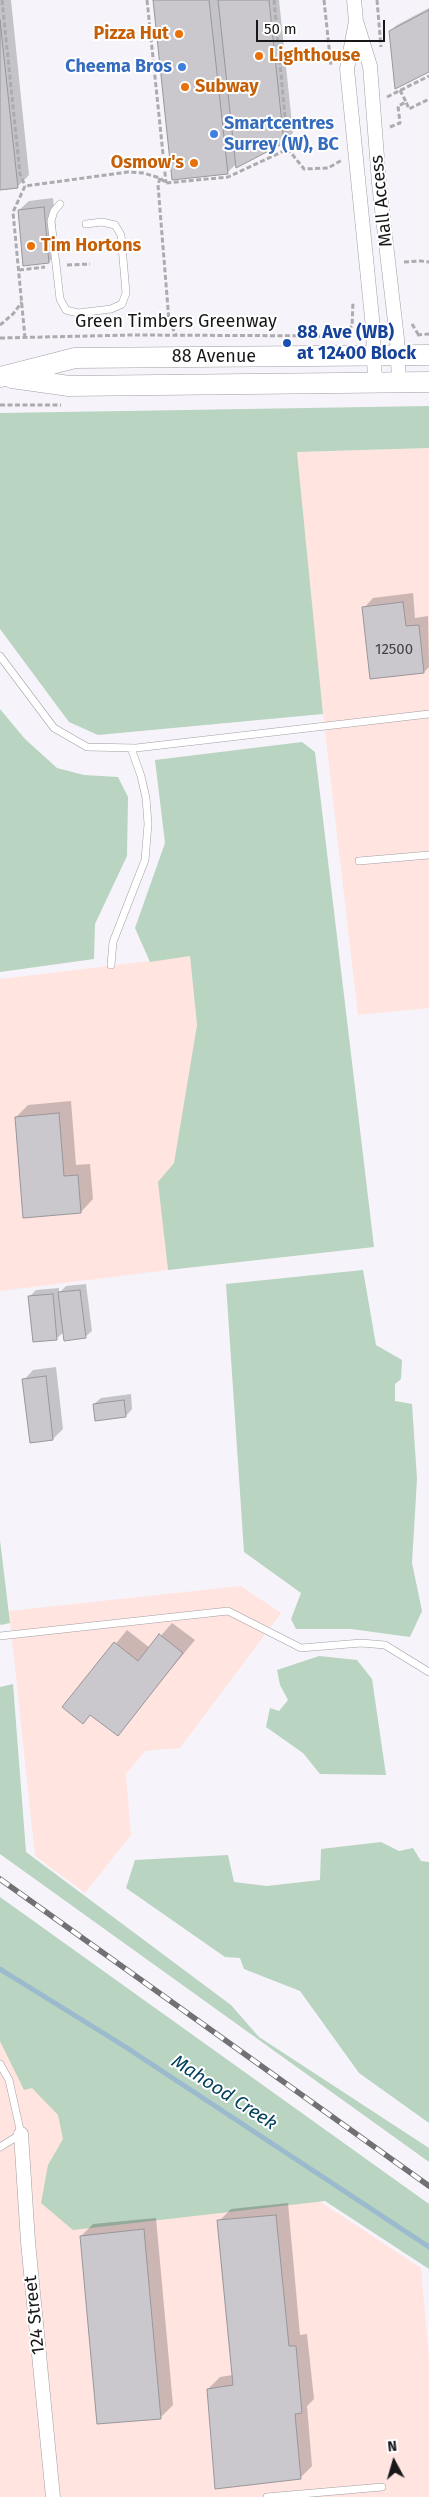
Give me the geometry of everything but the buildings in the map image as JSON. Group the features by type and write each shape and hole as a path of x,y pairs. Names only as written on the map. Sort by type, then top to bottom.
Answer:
{"main road":[{"name":"88 Avenue","path":"0,376 75,358 429,355"},
{"name":"88 Avenue","path":"0,376 69,386 429,382"}],"street":[{"name":"Mall Access","path":"354,0 356,21 370,66 398,382"},
{"name":"Mall Access","path":"356,21 347,69 375,382"},
{"name":"124 Street","path":"21,2134 28,2242 53,2497"}],"lane":[{"path":"60,204 54,211 51,221 60,299 66,310 78,313 102,310 122,304 126,293 121,235 115,225 102,222 86,224"},
{"path":"0,656 54,728 87,747 131,748 429,714"},
{"path":"0,668 13,674"},
{"path":"111,965 113,942 145,860 148,824 142,776 131,748"},
{"path":"359,861 429,854"},
{"path":"0,1636 228,1610 301,1648 361,1643 385,1645 429,1672"},
{"path":"0,2064 9,2080 21,2134 0,2147"},
{"path":"268,2497 382,2487"}],"path":[{"path":"2,0 20,174 25,186 13,212 25,338"},
{"path":"147,0 166,183"},
{"path":"274,0 288,149 304,169 328,168 341,160 356,159"},
{"path":"391,95 429,76"},
{"path":"400,90 409,109 429,99"},
{"path":"390,128 400,123 398,106 406,102"},
{"path":"25,186 128,172 143,173 160,178 166,183 228,178 288,149"},
{"path":"160,178 158,184 169,322 176,336"},
{"path":"404,262 429,262"},
{"path":"19,270 90,264"},
{"path":"0,325 13,314 22,301"},
{"name":"Green Timbers Greenway","path":"0,338 343,335 351,338"}],"shaded area":[{"path":"429,448 429,1008 358,1015 323,714 297,452"},
{"path":"190,956 197,1025 174,1163 159,1182 168,1270 0,1291 0,979"},
{"path":"241,1586 281,1613 180,1748 145,1751 126,1774 131,1835 85,1893 35,1856 9,1611"},
{"path":"0,1991 421,2268 429,2359 429,2497 0,2497"}],"green space":[{"path":"429,406 429,448 297,452 323,714 98,735 69,722 0,629 0,413"},
{"path":"0,709 25,739 57,768 84,775 118,777 128,797 127,856 95,924 94,959 0,972"},
{"path":"302,742 315,752 374,1247 168,1270 158,1182 174,1163 197,1025 190,956 150,962 135,928 165,843 155,760"},
{"path":"363,1270 376,1345 402,1360 401,1379 395,1384 395,1401 412,1404 417,1479 412,1563 422,1611 410,1637 351,1629 296,1629 291,1619 301,1593 244,1552 226,1284"},
{"path":"0,1540 10,1623 1,1625 0,1624"},
{"path":"319,1656 357,1660 372,1679 386,1775 320,1774 303,1753 266,1727 270,1708 279,1711 288,1700 280,1685 277,1670"},
{"path":"13,1684 26,1852 231,2005 259,2037 429,2148 429,2162 0,1854 0,1687"},
{"path":"381,1842 399,1851 413,1848 421,1861 429,1862 429,2123 359,2073 300,1991 244,1969 240,1958 225,1957 126,1888 135,1860 228,1855 234,1882 267,1886 320,1880 321,1849"},
{"path":"0,1897 429,2204 429,2269 325,2201 73,2230 41,2203 48,2165 63,2139 58,2115 32,2088 24,2090 0,2041"}],"waterway":[{"name":"Mahood Creek","path":"0,1969 124,2046 429,2247"}],"railway":[{"path":"0,1879 429,2186"}],"place":[{"name":"Pizza Hut","path":"179,34"},
{"name":"Lighthouse","path":"259,56"},
{"name":"Cheema Bros","path":"182,67"},
{"name":"Subway","path":"185,87"},
{"name":"Smartcentres Surrey (W), BC","path":"214,134"},
{"name":"Osmow's","path":"194,163"},
{"name":"Tim Hortons","path":"31,246"},
{"name":"88 Ave (WB) at 12400 Block","path":"287,343"}]}
